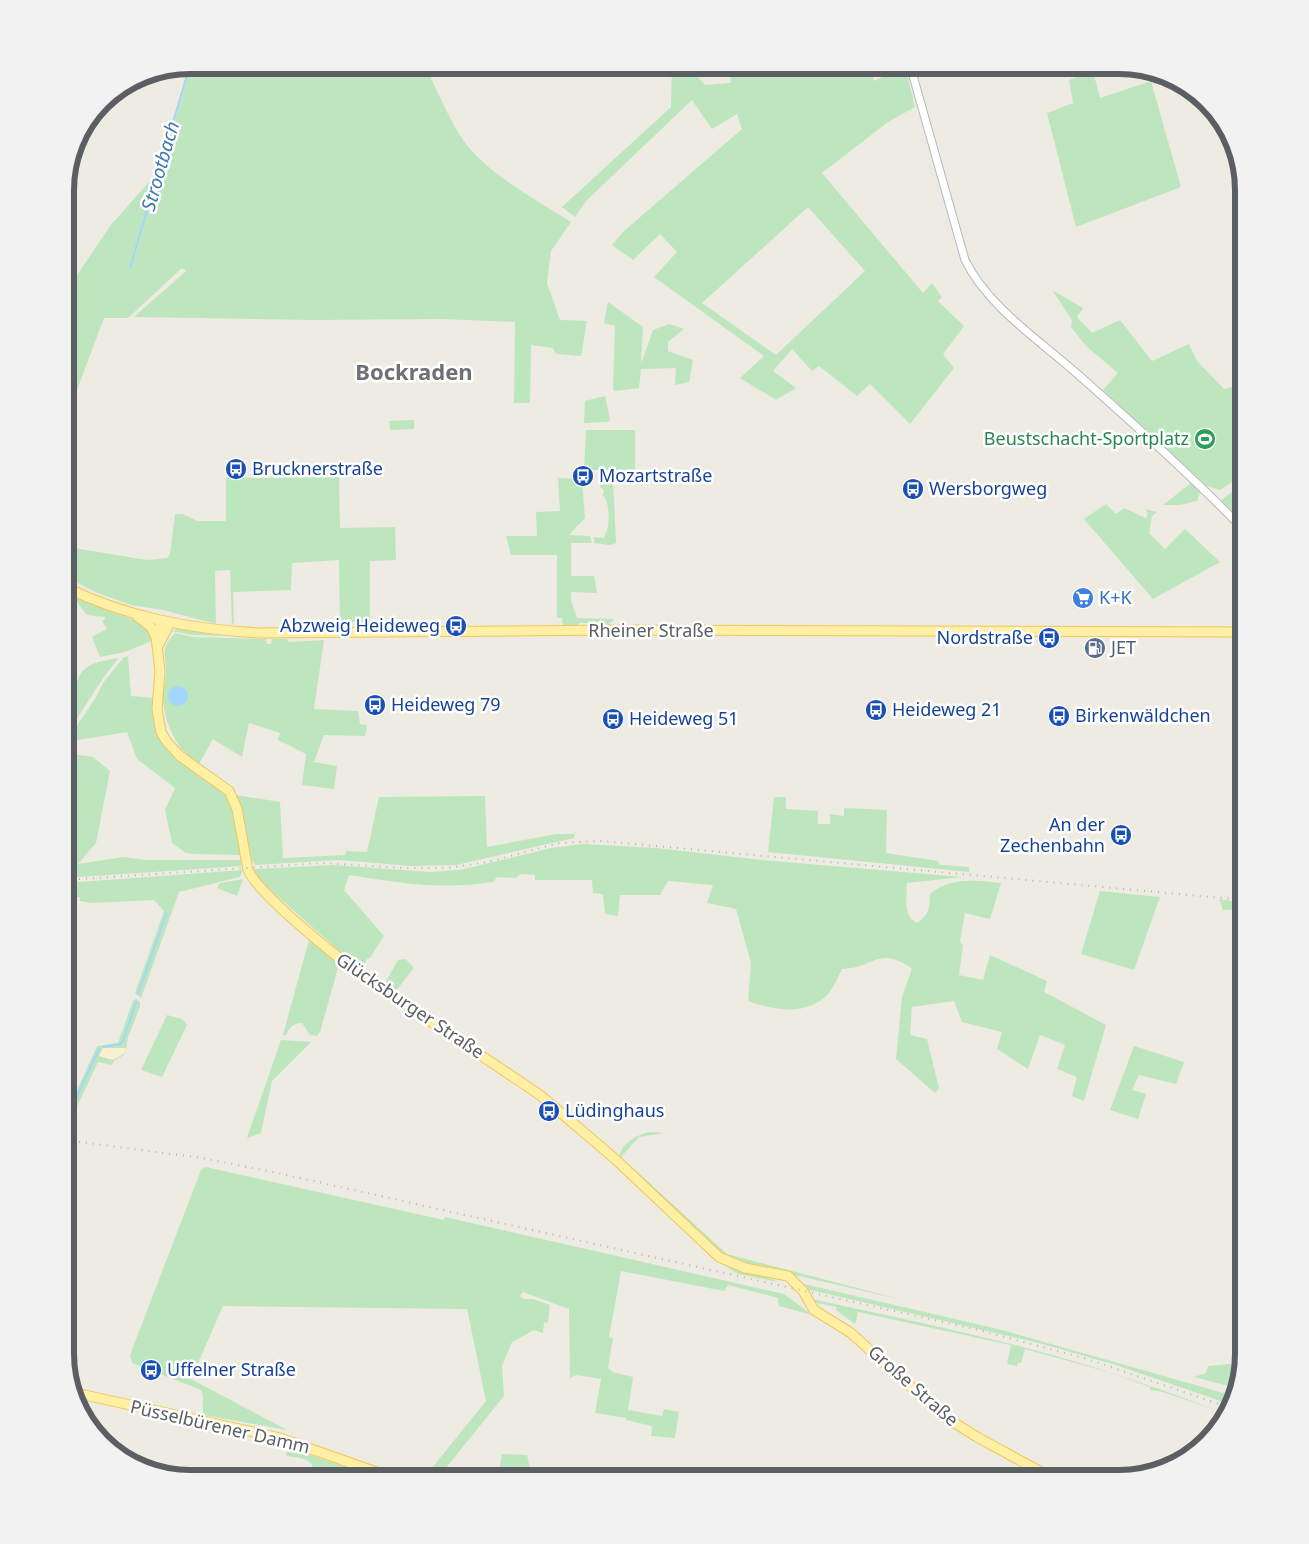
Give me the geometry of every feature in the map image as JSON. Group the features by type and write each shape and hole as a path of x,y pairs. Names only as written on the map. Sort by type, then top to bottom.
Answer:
{"main road":[{"name":"Rheiner Straße","path":"74,591 135,615 216,631 258,633 620,630 1235,632"},
{"path":"135,615 151,627 157,641"},
{"path":"157,641 166,622"},
{"name":"Glücksburger Straße","path":"157,641 160,676 157,709 161,732 167,742 180,756 229,791 237,808 248,870 253,880 331,952 360,974 540,1095 614,1158 719,1257 745,1268 788,1276"},
{"name":"Große Straße","path":"788,1276 803,1291 814,1310 851,1333 942,1415 977,1437 1038,1470"},
{"name":"Püsselbürener Damm","path":"81,1394 280,1438 371,1470"}],"street":[{"path":"913,74 965,260 976,280 1012,318 1140,430 1235,521"}],"green space":[{"path":"188,74 429,74 452,121 471,150 493,171 571,222 551,251 547,283 560,320 587,321 581,356 556,354 553,348 531,345 530,403 514,403 515,322 441,319 312,320 134,317 186,271 182,268 128,318 104,318 74,403 74,280 110,226 157,173 159,175"},
{"path":"672,74 695,74 705,85 731,83 730,74 872,74 874,81 888,74 907,74 915,107 888,122 822,173 923,293 932,283 942,297 938,301 964,326 943,354 954,368 910,424 870,384 857,396 819,366 812,371 792,349 773,371 796,388 776,400 740,378 764,356 654,277 677,252 660,234 633,260 612,245 624,231 742,129 737,114 712,129 692,100 586,201 575,217 562,207 671,107","holes":["808,207 865,271 776,355 702,303"]},
{"path":"1085,74 1094,74 1100,98 1151,81 1181,187 1076,227 1047,113 1073,103 1069,80"},
{"path":"1052,290 1083,308 1077,317 1092,333 1120,320 1152,361 1189,344 1197,361 1224,389 1235,386 1235,480 1220,490 1207,486 1103,390 1118,373 1086,346 1071,327 1072,320"},
{"path":"608,302 643,327 641,364 653,330 669,324 684,329 668,342 668,351 693,360 689,382 675,385 676,368 641,369 639,388 614,391 615,326 604,323"},
{"path":"605,396 610,420 607,422 584,423 585,401"},
{"path":"414,420 414,429 390,430 389,421"},
{"path":"586,430 635,430 635,470 584,470"},
{"path":"339,477 340,528 395,527 396,560 370,561 370,623 340,622 339,560 292,563 291,590 233,592 234,623 232,624 230,570 215,571 216,624 163,610 131,605 97,593 74,581 74,548 147,560 167,558 170,554 175,514 182,514 198,521 226,521 226,478"},
{"path":"558,478 582,479 585,518 569,535 590,536 592,543 571,543 571,576 594,576 597,593 571,592 571,600 577,618 614,619 608,626 589,623 579,623 577,626 563,625 562,618 557,618 557,555 511,555 506,536 537,536 536,512 560,511"},
{"path":"613,479 616,543 610,545 594,543 594,537 604,538 608,522 607,504 603,495 604,490 600,487 600,480"},
{"path":"1191,483 1200,492 1197,501 1180,505 1163,505"},
{"path":"1235,490 1235,515 1221,500"},
{"path":"1106,504 1116,514 1124,508 1146,518 1148,513 1145,509 1157,512 1152,516 1149,533 1165,549 1185,529 1220,562 1153,599 1084,519"},
{"path":"74,598 142,623 149,628 154,640 125,652 100,657 92,637 107,629 102,621 105,617 87,615"},
{"path":"177,629 265,637 193,635 172,631"},
{"path":"175,633 193,637 266,639 267,644 271,644 272,639 287,639 289,642 324,640 314,709 358,711 360,724 367,725 365,736 324,735 314,762 337,766 334,789 302,785 306,754 278,740 280,733 249,723 242,757 213,739 199,764 191,759 179,745 169,727 164,708 163,692 166,672 166,647 170,638"},
{"path":"128,656 131,696 154,698 160,739 166,748 178,759 227,794 232,804 243,855 186,853 172,843 165,810 175,788 137,759 127,732 74,741 74,730 95,699 103,683 124,657"},
{"path":"119,658 97,687 74,723 74,692 81,673 95,663"},
{"path":"74,754 93,757 110,771 96,843 78,864 123,857 147,860 241,860 242,866 74,877"},
{"path":"236,795 280,802 283,858 345,855 346,851 367,852 379,797 485,796 487,847 556,834 575,834 574,838 456,865 412,866 339,860 255,865 251,859 242,810"},
{"path":"774,797 786,797 786,809 818,811 818,824 830,824 830,814 844,816 844,808 887,810 886,853 938,861 940,865 969,867 969,872 768,852"},
{"path":"583,844 656,848 762,860 962,877 907,883 907,911 912,920 917,923 928,911 930,894 937,889 954,882 963,881 1001,883 990,919 965,913 960,942 963,945 959,975 983,980 990,955 1047,981 1044,992 1106,1025 1084,1101 1072,1096 1077,1077 1057,1069 1065,1045 1040,1035 1028,1069 997,1049 1002,1032 962,1022 954,1001 912,1007 910,1035 927,1039 939,1088 935,1093 896,1059 902,997 912,969 892,959 884,958 853,968 842,969 826,996 818,1002 799,1009 778,1009 748,1001 751,963 736,909 707,903 713,885 668,881 660,895 620,895 618,916 605,914 603,894 593,893 592,880 535,880 535,875 520,874 516,878 497,877 493,882 438,885 403,883 349,875 344,890 384,936 370,958 367,959 360,969 260,881 253,871 255,869 333,865 430,872 460,870 551,848"},
{"path":"243,870 240,877 179,892 141,998 135,993 164,911 154,900 92,903 80,901 80,897 74,897 74,882"},
{"path":"243,879 237,896 217,888 220,883"},
{"path":"1100,891 1160,897 1134,970 1081,954"},
{"path":"1219,899 1235,902 1235,909 1223,910"},
{"path":"310,936 336,960 338,968 320,1032 317,1036 310,1035 302,1023 292,1026 286,1035 283,1035"},
{"path":"405,959 413,966 413,969 395,992 384,985 398,960"},
{"path":"136,999 140,1002 140,1007 128,1037 125,1054 114,1061 112,1065 98,1062 74,1113 74,1097 97,1046 118,1043 133,1001"},
{"path":"167,1015 182,1019 187,1025 162,1077 141,1070"},
{"path":"281,1040 311,1042 272,1081 261,1133 247,1138"},
{"path":"1134,1046 1184,1062 1176,1084 1139,1075 1132,1090 1146,1094 1138,1119 1110,1110"},
{"path":"652,1132 664,1133 639,1137 621,1157 727,1254 903,1300 742,1263 727,1257 619,1158 627,1143 642,1134"},
{"path":"206,1167 444,1220 445,1217 784,1294 812,1315 779,1306 778,1298 728,1285 724,1291 621,1271 609,1337 613,1338 608,1368 613,1372 633,1377 628,1410 662,1416 664,1409 679,1412 675,1438 651,1436 652,1426 626,1420 626,1418 595,1413 601,1379 576,1375 570,1378 569,1309 523,1292 520,1296 524,1299 533,1299 550,1305 548,1322 544,1323 543,1333 534,1330 512,1342 502,1366 504,1396 444,1470 430,1470 486,1401 467,1309 223,1306 191,1379 287,1430 204,1415 201,1390 132,1363 130,1355 201,1170"},
{"path":"683,1229 709,1251 778,1282 738,1274 721,1263"},
{"path":"804,1284 1002,1330 1228,1394 1224,1402 1116,1365 1039,1343 806,1289"},
{"path":"812,1299 1003,1342 1108,1372 1025,1349 1021,1363 1018,1363 1017,1366 1007,1364 1011,1345 858,1312 855,1324 836,1310 837,1307 817,1303"},
{"path":"1234,1364 1230,1387 1194,1377 1206,1373 1208,1366"},
{"path":"1108,1372 1220,1412 1220,1412 1163,1392 1150,1390 1150,1387"},
{"path":"290,1448 348,1468 348,1470 314,1470 310,1462 297,1457 287,1456 286,1454"},
{"path":"502,1454 527,1455 530,1470 499,1470"}],"sand":[{"path":"103,1048 126,1048 125,1053 113,1060 99,1056"}],"water":[{"path":"178,686 185,689 188,696 185,703 178,706 171,703 168,696 171,689"}],"waterway":[{"name":"Strootbach","path":"130,268 187,74"},
{"path":"138,994 166,915"},
{"path":"103,1047 120,1044 123,1041 136,1002"},
{"path":"74,1103 99,1049"}],"railway":[{"path":"74,879 322,863 405,868 447,868 488,862 559,843 601,841 1235,899"},
{"path":"74,1141 202,1158 273,1172 979,1330 1087,1359 1223,1405"}],"place":[{"name":"Beustschacht-Sportplatz","path":"1205,439"},
{"name":"Brucknerstraße","path":"236,469"},
{"name":"Mozartstraße","path":"583,476"},
{"name":"Wersborgweg","path":"913,489"},
{"name":"K+K","path":"1083,598"},
{"name":"Abzweig Heideweg","path":"456,626"},
{"name":"Nordstraße","path":"1049,638"},
{"name":"JET","path":"1095,648"},
{"name":"Heideweg 79","path":"375,705"},
{"name":"Heideweg 21","path":"876,710"},
{"name":"Birkenwäldchen","path":"1059,716"},
{"name":"Heideweg 51","path":"613,719"},
{"name":"An der Zechenbahn","path":"1121,835"},
{"name":"Lüdinghaus","path":"549,1111"},
{"name":"Uffelner Straße","path":"151,1370"}],"district":[{"name":"Bockraden","path":"414,372"}]}
